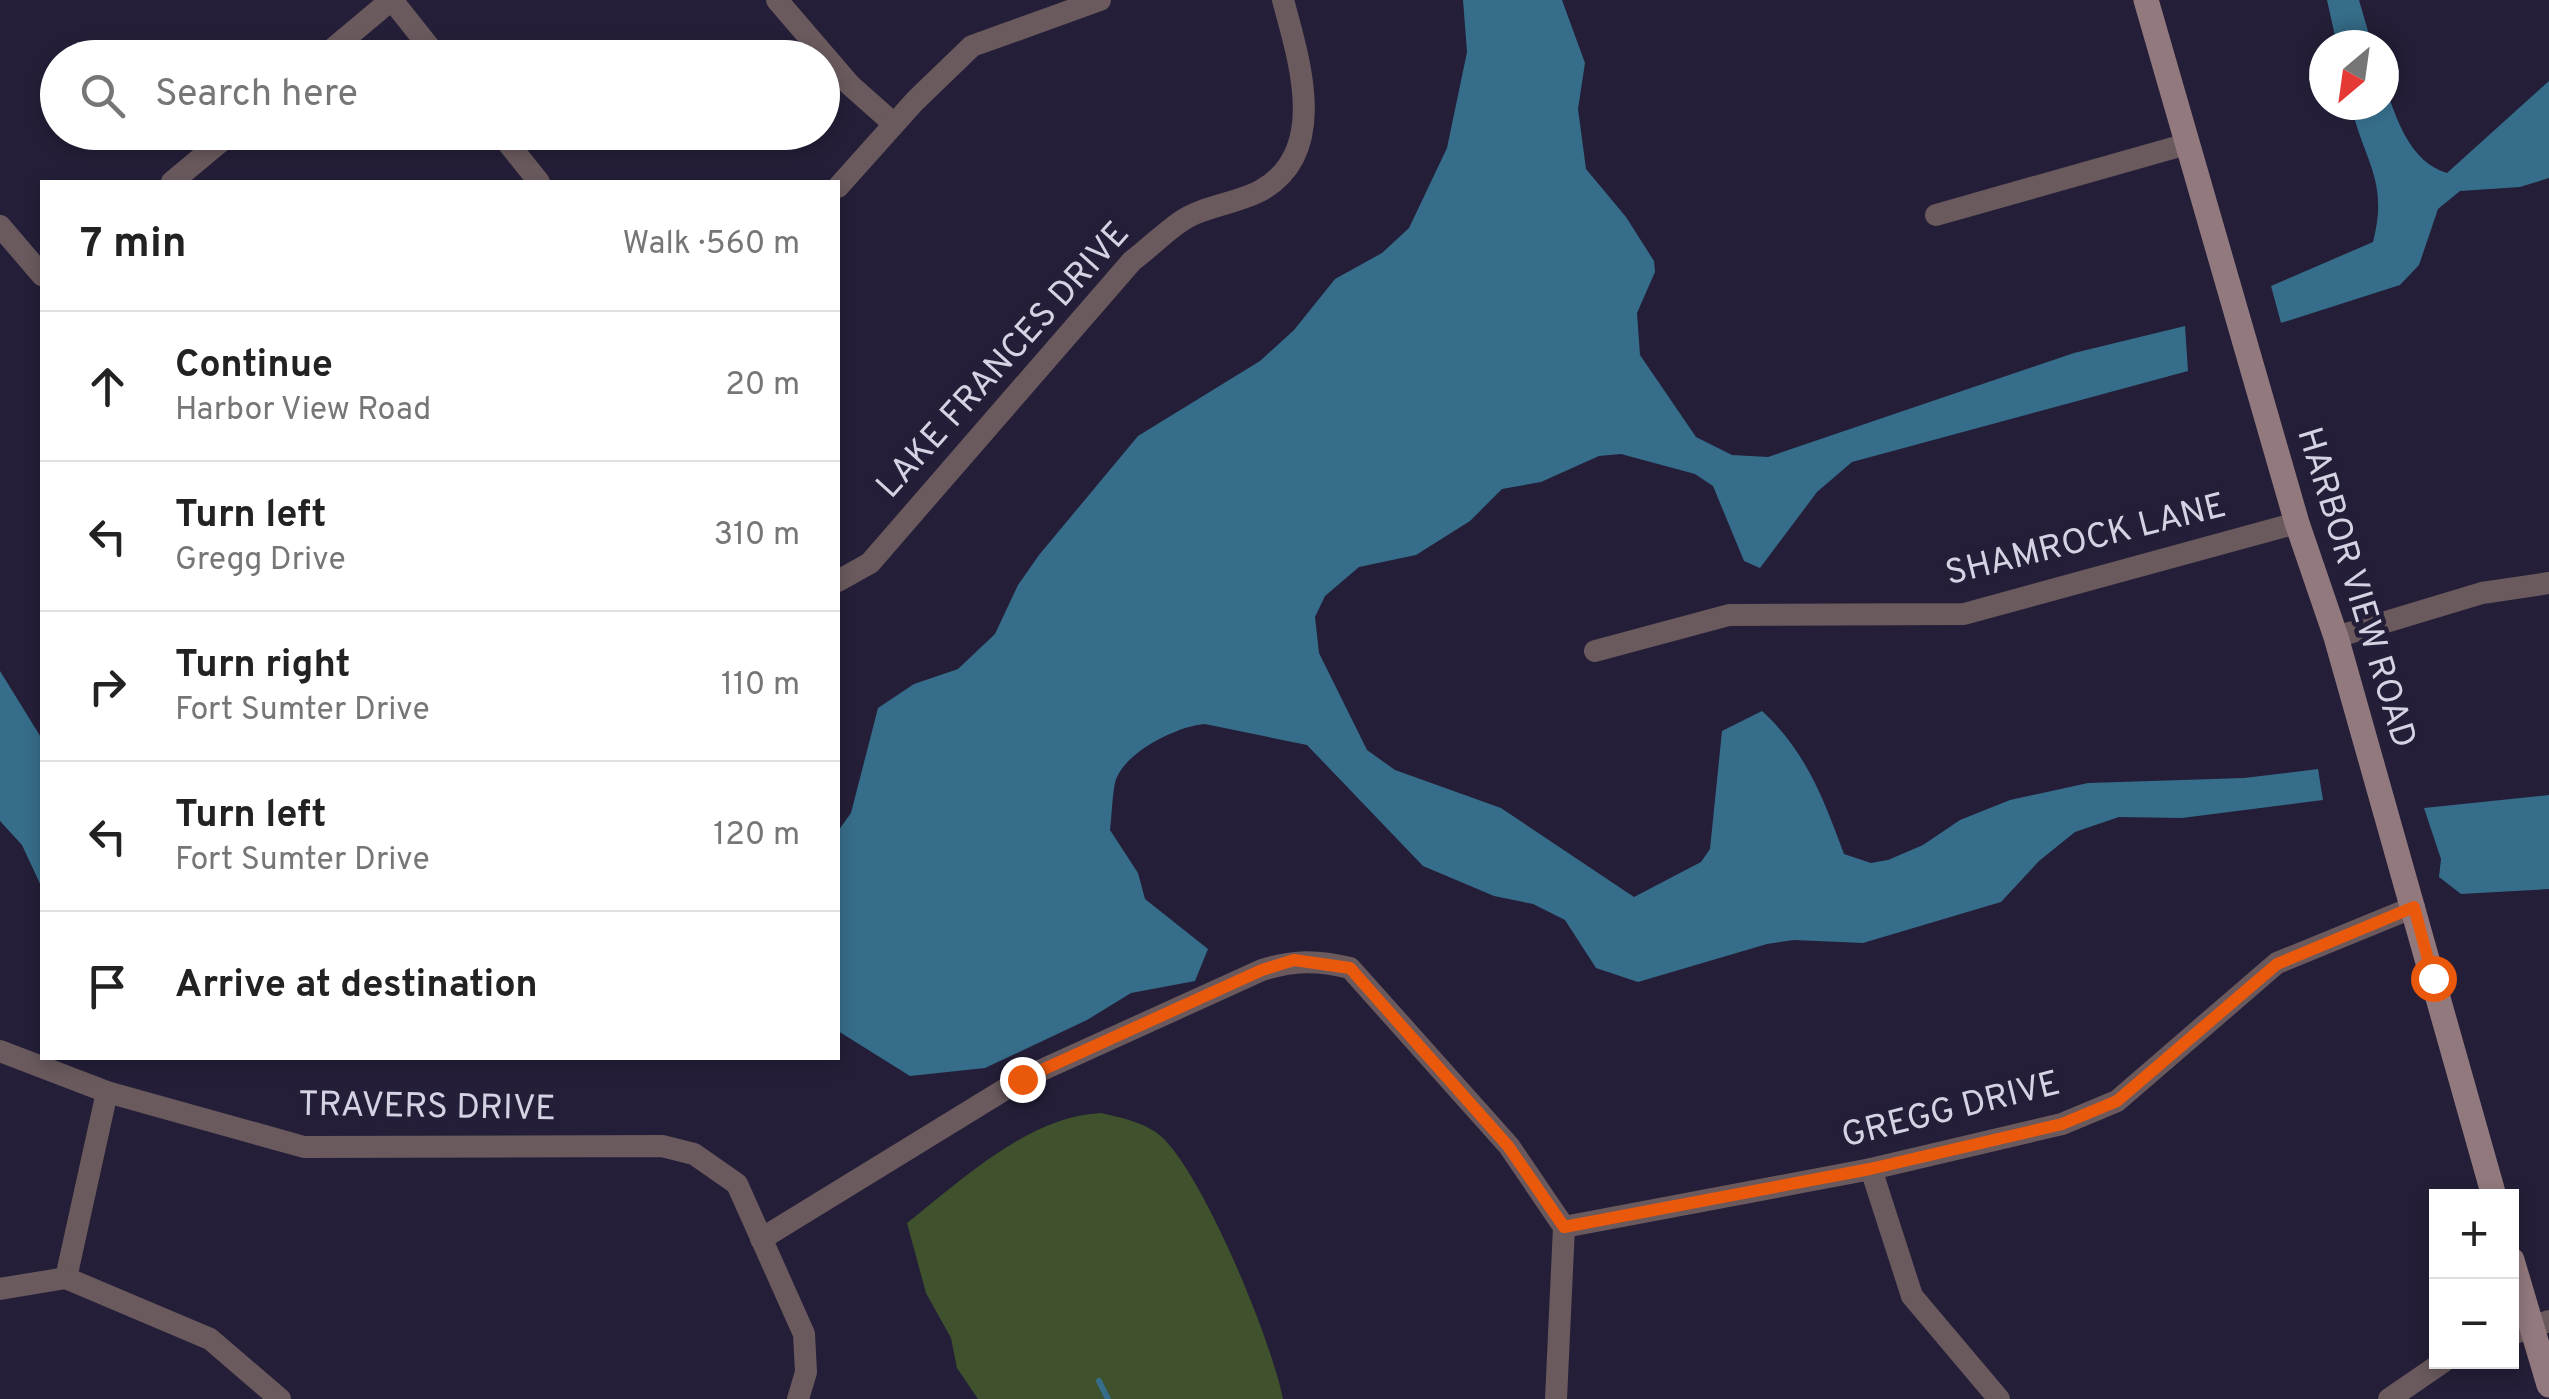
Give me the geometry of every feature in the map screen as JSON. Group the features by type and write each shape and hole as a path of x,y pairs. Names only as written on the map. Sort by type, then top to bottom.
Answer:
{"main road":[{"name":"HARBOR VIEW ROAD","path":"2146,0 2297,523 2336,637 2492,1189"},
{"path":"2517,1279 2549,1385"}],"street":[{"path":"344,40 392,0 424,40"},
{"path":"777,0 811,40"},
{"path":"840,185 972,46 1099,0"},
{"name":"LAKE FRANCES DRIVE","path":"840,580 870,563 1132,262 1183,220 1260,191 1283,174 1301,136 1306,102 1283,0"},
{"path":"840,73 894,124"},
{"path":"1936,215 2186,144"},
{"path":"174,180 210,150"},
{"path":"513,150 537,180"},
{"path":"0,226 40,274"},
{"name":"SHAMROCK LANE","path":"1596,650 1730,615 1964,614 2297,523"},
{"path":"2336,637 2482,593 2549,583"},
{"name":"GREGG DRIVE","path":"1564,1227 2018,1137 2117,1101 2277,964 2414,907"},
{"path":"761,1239 1022,1079 1262,970 1294,960 1350,968 1508,1146 1564,1227 1556,1399"},
{"name":"TRAVERS DRIVE","path":"0,1051 107,1092 304,1146 678,1150 694,1154 738,1184 804,1334 806,1372 798,1399"},
{"path":"66,1278 107,1092"},
{"path":"1870,1169 1912,1296 1999,1399"},
{"path":"0,1289 66,1278 210,1340 280,1399"},
{"path":"2389,1399 2434,1369"}],"green space":[{"path":"1101,1113 1150,1129 1181,1160 1235,1263 1283,1399 978,1399 957,1368 951,1338 926,1293 907,1223 1022,1138 1048,1125"}],"water":[{"path":"1463,0 1562,0 1585,63 1578,109 1586,169 1626,217 1654,261 1655,272 1637,313 1640,355 1696,437 1732,455 1768,457 2074,353 2185,326 2188,371 1852,462 1817,492 1760,568 1744,561 1713,486 1695,474 1621,454 1599,456 1541,482 1502,489 1470,521 1416,555 1359,567 1325,596 1315,617 1319,653 1367,750 1395,770 1501,808 1634,897 1701,862 1710,849 1722,731 1762,711 1802,760 1844,854 1871,863 1923,845 1960,820 2010,800 2088,783 2244,778 2318,769 2323,800 2182,818 2119,817 2075,832 2039,861 2001,902 1863,943 1794,940 1767,944 1638,982 1596,968 1565,920 1533,904 1494,896 1423,866 1307,745 1205,724 1193,726 1152,743 1128,761 1115,783 1110,830 1138,873 1145,899 1208,949 1195,981 1131,993 1087,1020 985,1068 910,1076 840,1032 840,828 851,813 878,708 914,684 958,669 995,634 1018,585 1039,555 1138,436 1260,361 1294,330 1335,279 1382,253 1409,228 1447,148 1467,52"},
{"path":"2327,0 2359,0 2368,30 2334,30"},
{"path":"2549,81 2549,178 2520,187 2460,191 2438,209 2419,265 2400,285 2281,323 2271,286 2373,242 2376,186 2355,120 2398,120 2423,159 2447,173"},
{"path":"0,671 40,736 40,884 22,845 0,821"},
{"path":"2549,795 2549,889 2461,894 2439,877 2441,859 2424,808"}],"waterway":[{"path":"1099,1381 1108,1399"}],"route":[{"path":"1022,1079 1262,970 1294,960 1350,968 1508,1146 1564,1227 1870,1169 2062,1124 2117,1101 2277,964 2414,907 2433,978"}]}
